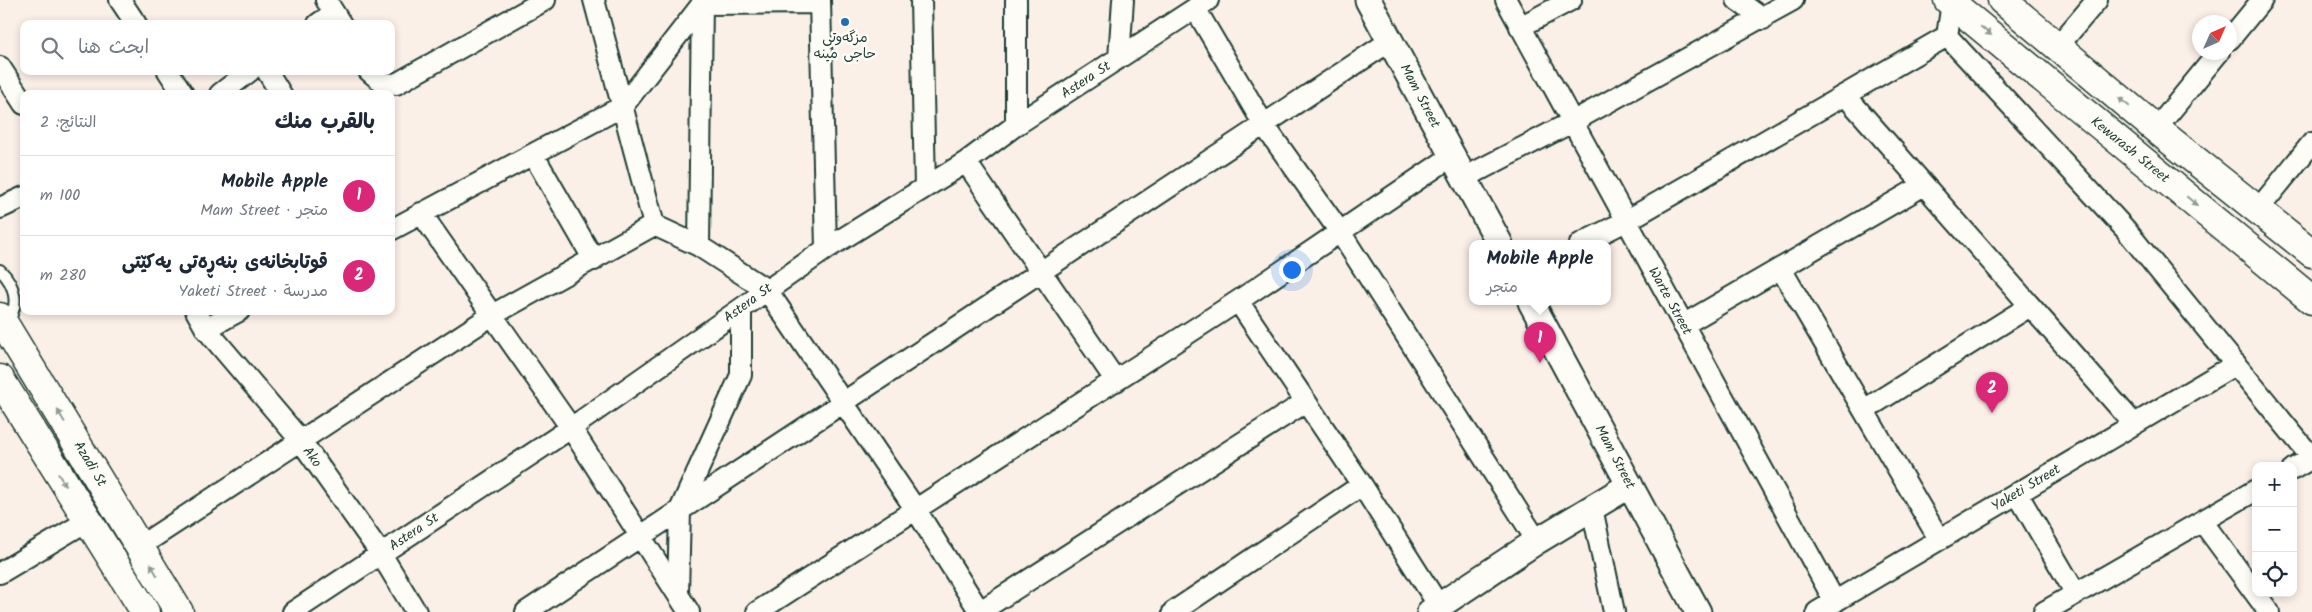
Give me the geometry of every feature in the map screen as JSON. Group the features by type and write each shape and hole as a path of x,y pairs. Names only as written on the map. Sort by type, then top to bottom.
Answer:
{"main road":[{"path":"2002,0 2156,129 2312,253"},
{"name":"Kewarash Street","path":"1950,2 2312,300"},
{"name":"Azadi St","path":"11,310 140,546 179,612"},
{"path":"2,388 145,612"}],"street":[{"path":"120,0 133,20"},
{"path":"374,75 383,83 396,84 546,0"},
{"path":"594,0 654,225"},
{"path":"921,0 924,187"},
{"path":"1016,0 1016,125"},
{"path":"1119,58 1123,0"},
{"name":"Mam Street","path":"1368,0 1498,240"},
{"name":"Warte Street","path":"1506,0 1835,602"},
{"path":"1520,26 1571,0"},
{"path":"1737,0 1763,19"},
{"path":"1464,178 1763,19 1793,0"},
{"path":"2058,46 2097,0"},
{"path":"2237,30 2262,0"},
{"path":"702,2 820,1 826,249"},
{"path":"395,228 623,106 702,2"},
{"path":"699,246 702,2"},
{"path":"1950,2 1947,36 2126,230 2236,364 2312,458 2297,467"},
{"path":"1201,4 1264,125 1340,232 1537,541"},
{"name":"Astera St","path":"293,612 571,428 826,249 966,162 1016,125 1201,4"},
{"path":"1588,240 1626,221 1947,36"},
{"path":"526,612 1390,41"},
{"path":"2156,129 2212,60"},
{"path":"0,67 20,98"},
{"path":"171,75 180,90"},
{"path":"225,90 245,75"},
{"path":"269,75 279,90"},
{"path":"1845,95 2134,424"},
{"path":"2257,211 2312,143"},
{"path":"533,154 594,260"},
{"path":"757,612 1238,301 1452,156"},
{"path":"966,162 1116,381"},
{"path":"1683,325 1924,185"},
{"path":"0,208 20,199"},
{"path":"421,213 494,314 571,428 689,612"},
{"path":"654,225 699,246 767,290 916,510 979,612 1304,403"},
{"path":"140,546 494,314 654,225"},
{"path":"1781,269 1940,539"},
{"path":"1238,301 1304,403 1362,485 1435,609 1537,541 1630,485"},
{"name":"Mam Street","path":"1533,305 1698,612"},
{"path":"1864,410 2030,306"},
{"path":"678,594 680,510 741,375 741,308"},
{"name":"Ako","path":"198,315 206,329 301,441 381,554 416,612"},
{"path":"206,329 232,315"},
{"name":"Yaketi Street","path":"1817,612 2236,364"},
{"path":"1172,612 1362,485"},
{"path":"2044,612 2252,492"},
{"path":"2017,493 2076,594"},
{"path":"1592,508 1614,612"},
{"path":"0,573 87,521"},
{"path":"2202,521 2269,612"}],"lane":[{"path":"0,270 13,289 11,310"}],"place":[{"name":"مزگەوتی حاجی مینە","path":"845,22"},
{"name":"Mobile Apple","path":"1540,363"},
{"name":"قوتابخانەی بنەڕەتی یەکێتی","path":"1992,413"}]}
